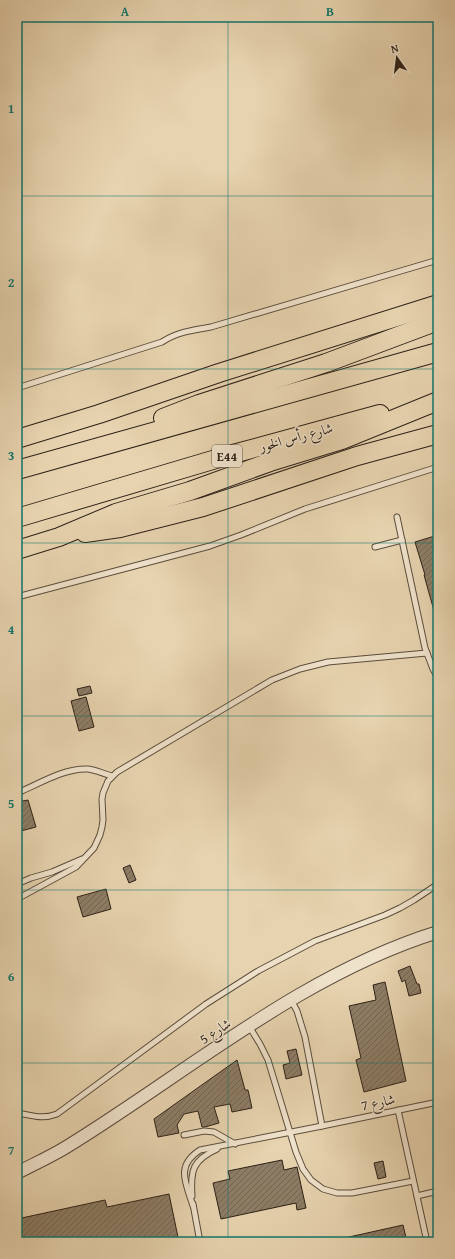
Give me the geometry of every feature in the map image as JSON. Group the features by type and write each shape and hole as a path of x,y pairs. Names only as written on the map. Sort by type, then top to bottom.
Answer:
{"highway":[{"path":"17,440 219,373 438,304"},
{"path":"52,460 199,404 326,363 438,321"},
{"path":"17,470 438,352"},
{"path":"17,550 59,537 116,513 190,491 270,462 342,440 438,400"},
{"name":"شارع رأس الخور","path":"17,518 233,454 438,400"},
{"path":"59,537 120,528 203,507 357,456 438,434"},
{"path":"311,471 346,468 416,449 438,445"}],"street":[{"name":"شارع 5","path":"17,1173 67,1146 290,1000 383,952 438,932"}],"lane":[{"path":"17,388 162,342 171,336 182,332 211,327 438,260"},
{"path":"17,597 210,546 305,509 438,467"},
{"path":"397,517 427,653 438,678"},
{"path":"375,547 402,540"},
{"path":"17,899 76,867 94,848 100,835 103,820 102,793 104,787 117,772 272,680 286,674 328,662 427,653"},
{"path":"22,791 47,779 76,770 89,769 112,776"},
{"path":"17,884 63,868 83,859"},
{"path":"17,1113 41,1118 57,1114 206,1004 258,971 315,941 400,908 438,884"},
{"path":"290,1000 297,1011 306,1037 322,1126"},
{"path":"249,1026 268,1060 289,1133 300,1162 307,1175 317,1185 337,1193 352,1193 414,1181"},
{"name":"شارع 7","path":"224,1146 438,1102"},
{"path":"398,1110 427,1242"},
{"path":"184,1135 204,1130 214,1132 235,1144"},
{"path":"193,1206 191,1178 194,1168 200,1158 224,1146"},
{"path":"200,1242 193,1206 184,1174 186,1164 192,1155 200,1150 224,1146"},
{"path":"417,1196 438,1192"}],"building":[{"path":"438,535 438,617 436,618 415,542"},
{"path":"90,686 92,693 79,696 77,689"},
{"path":"86,697 94,727 79,731 71,701"},
{"path":"28,800 36,827 17,832 17,802"},
{"path":"130,865 136,880 129,883 123,868"},
{"path":"106,889 111,909 83,917 77,897"},
{"path":"410,966 417,984 419,984 421,993 409,996 405,980 402,982 398,971"},
{"path":"385,982 406,1081 364,1092 356,1060 361,1058 349,1006 376,1000 373,985"},
{"path":"296,1049 302,1075 286,1079 283,1065 290,1063 287,1051"},
{"path":"237,1060 245,1090 248,1090 252,1108 232,1112 230,1104 214,1107 219,1123 205,1127 202,1127 198,1111 184,1114 177,1125 179,1133 158,1137 154,1119"},
{"path":"282,1160 284,1170 297,1167 306,1208 297,1210 296,1203 221,1219 213,1183 230,1179 228,1171"},
{"path":"383,1161 386,1177 378,1179 374,1163"},
{"path":"169,1194 179,1242 17,1242 17,1219 105,1200 107,1207"},
{"path":"403,1225 407,1242 340,1242 340,1239"}]}
